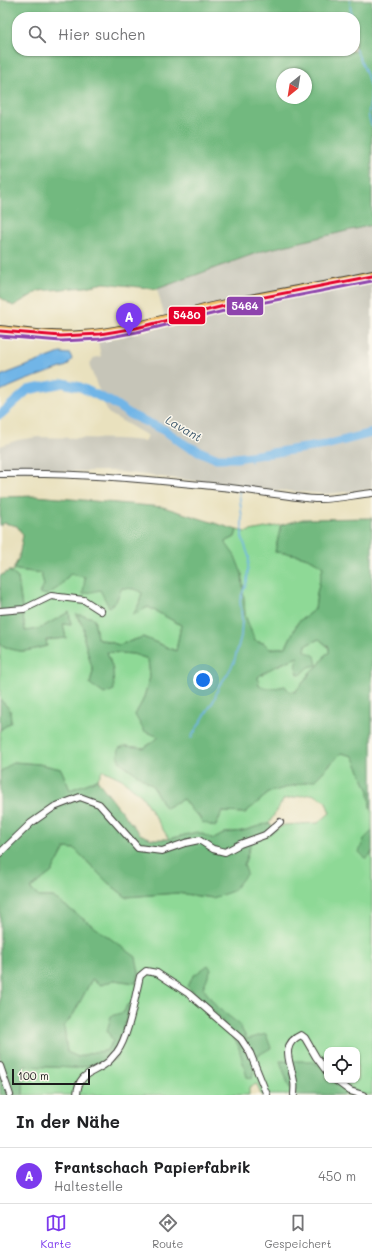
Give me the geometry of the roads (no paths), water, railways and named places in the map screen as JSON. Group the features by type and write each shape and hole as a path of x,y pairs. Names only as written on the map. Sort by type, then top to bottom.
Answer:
{"main road":[{"path":"0,331 58,337 98,335 129,329 264,296 372,276"}],"street":[{"path":"0,474 35,473 138,479 315,499 372,493"},
{"path":"0,611 24,609 51,596 84,600 101,611"},
{"path":"0,853 31,823 48,811 54,807 80,797 99,804 138,848 162,851 199,840 213,849 225,852 240,844 265,835 280,822"},
{"path":"78,1095 78,1089 83,1076 108,1062 118,1050 126,1034 140,976 146,971 157,973 190,994 241,1038 250,1053 267,1095"},
{"path":"294,1095 294,1082 288,1056 291,1042 296,1037 301,1035 306,1038 316,1057 324,1068"},
{"path":"0,1066 10,1095"},
{"path":"339,1083 350,1091 363,1095"}],"water":[{"path":"60,353 70,354 72,359 67,366 26,380 0,391 0,376"}],"waterway":[{"path":"350,0 351,12"},
{"path":"358,56 369,83 371,95 369,117 372,126"},
{"name":"Lavant","path":"0,415 28,390 63,383 80,387 113,403 131,415 164,430 187,446 215,458 236,458 326,445 372,433"},
{"name":"Lavant","path":"251,456 251,462"},
{"path":"191,738 214,700 219,686 234,662 241,636 242,620 240,600 247,581 249,557 242,537 242,518 239,491"}],"place":[{"name":"Frantschach Papierfabrik","path":"129,336"}]}
